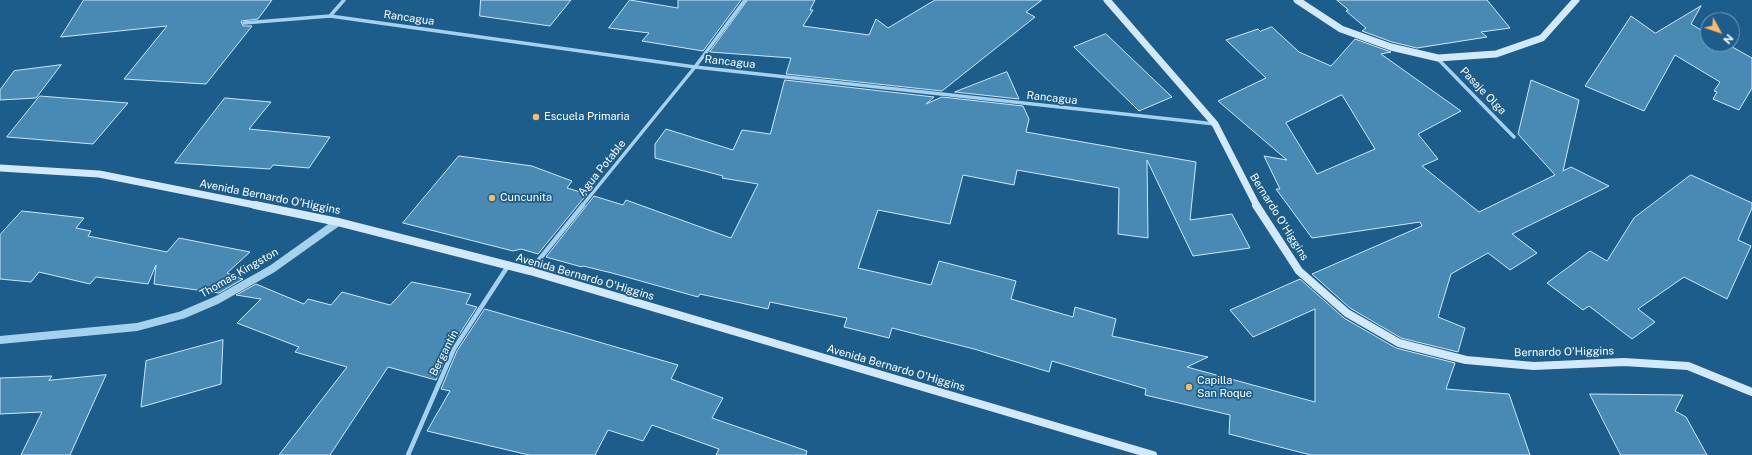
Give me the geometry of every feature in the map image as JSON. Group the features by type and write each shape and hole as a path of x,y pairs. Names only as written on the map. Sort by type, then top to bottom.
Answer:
{"main road":[{"name":"Bernardo O'Higgins","path":"1107,0 1215,124 1254,202 1299,271 1347,313 1399,343 1466,360 1534,366 1624,362 1688,366 1752,392"},
{"path":"1297,0 1341,29 1392,47 1438,58 1496,54 1542,38 1576,0"},
{"name":"Avenida Bernardo O'Higgins","path":"0,168 99,174 338,222 530,271 1153,455"}],"street":[{"path":"330,16 344,0"},
{"name":"Agua Potable","path":"530,271 695,68 745,0"},
{"name":"Rancagua","path":"244,23 330,16 695,68 1215,124"},
{"name":"Pasaje Olga","path":"1438,58 1514,137"},
{"name":"Thomas Kingston","path":"0,340 137,327 182,315 217,300 272,269 338,222"},
{"name":"Bergantín","path":"408,455 454,349 508,266"}],"building":[{"path":"84,0 272,0 258,19 241,21 243,26 252,26 206,84 124,79 167,26 61,37"},
{"path":"481,0 571,0 550,26 480,16"},
{"path":"630,0 678,8 678,0 741,0 703,51 642,41 649,33 609,28"},
{"path":"748,0 815,0 810,10 813,10 803,26 869,35 876,19 888,28 935,0 1042,0 1026,12 1035,17 942,91 786,74 791,58 710,52"},
{"path":"1337,0 1487,0 1510,28 1481,32 1487,37 1417,48 1392,42 1362,31 1366,28 1346,11 1348,10"},
{"path":"1701,6 1691,24 1700,29 1700,52 1740,51 1752,58 1752,88 1739,110 1713,99 1717,92 1714,91 1720,82 1675,55 1644,111 1585,86 1631,16 1655,33"},
{"path":"1272,27 1299,52 1331,66 1355,39 1391,52 1381,54 1461,111 1418,134 1438,159 1422,166 1479,212 1555,175 1518,134 1531,80 1579,100 1563,171 1571,167 1609,186 1512,234 1537,253 1510,270 1488,253 1451,274 1438,317 1465,328 1458,352 1401,338 1350,308 1312,274 1422,226 1420,222 1312,238 1276,189 1280,189 1264,156 1287,160 1218,101 1266,78 1226,40 1258,29 1260,31","holes":["1342,95 1375,149 1317,174 1286,123"]},
{"path":"1106,34 1172,97 1139,111 1074,47"},
{"path":"61,65 36,98 0,100 0,90 14,71"},
{"path":"1007,72 1019,99 955,92"},
{"path":"785,80 934,97 926,104 942,97 1023,106 1029,119 1026,132 1196,162 1190,220 1232,214 1250,248 1193,256 1147,160 1148,238 1118,234 1119,188 1017,170 1014,185 963,175 950,224 878,210 858,268 931,285 939,261 1016,281 1011,299 1073,317 1075,307 1116,319 1112,336 1208,357 1187,367 1315,402 1315,309 1253,337 1230,310 1300,279 1344,318 1396,348 1455,363 1446,389 1509,394 1530,455 1311,455 1229,434 1230,415 1145,395 1146,389 1052,361 1049,372 974,349 892,328 889,338 844,327 847,318 770,302 768,309 700,294 698,297 612,273 582,267 546,257 594,196 623,205 626,200 731,238 758,184 722,178 723,176 655,158 655,144 666,129 733,150 742,130 770,134"},
{"path":"40,96 128,103 93,144 7,137"},
{"path":"225,98 271,102 249,129 330,137 309,168 273,165 270,169 175,163"},
{"name":"Cuncunita","path":"459,156 532,166 572,181 567,188 587,194 538,254 521,249 513,251 403,223"},
{"path":"1691,175 1752,203 1752,208 1738,240 1751,246 1727,299 1684,277 1638,309 1655,322 1632,339 1589,306 1583,310 1547,283 1590,251 1607,261 1634,218"},
{"path":"22,211 84,218 76,228 91,231 88,236 167,252 179,238 250,252 227,273 243,279 219,293 154,284 156,265 148,284 96,277 90,284 39,272 31,282 0,279 0,235"},
{"path":"412,282 471,294 466,304 477,307 451,347 436,380 388,367 330,455 279,455 347,367 295,352 299,347 237,323 261,299 236,295 256,284 304,304 308,299 331,305 342,292 390,305"},
{"path":"485,309 678,365 671,379 723,398 712,418 807,451 806,455 716,455 719,449 652,425 643,441 608,430 595,455 529,455 427,431 450,391 441,389 457,351"},
{"path":"223,340 221,384 141,407 146,361"},
{"path":"106,375 70,455 21,455 42,412 0,414 0,378 52,376 49,380"},
{"path":"1590,394 1683,395 1675,411 1686,417 1707,455 1621,455"}],"place":[{"name":"Escuela Primaria","path":"536,117"},
{"name":"Cuncunita","path":"492,198"},
{"name":"Capilla San Roque","path":"1189,387"}]}
